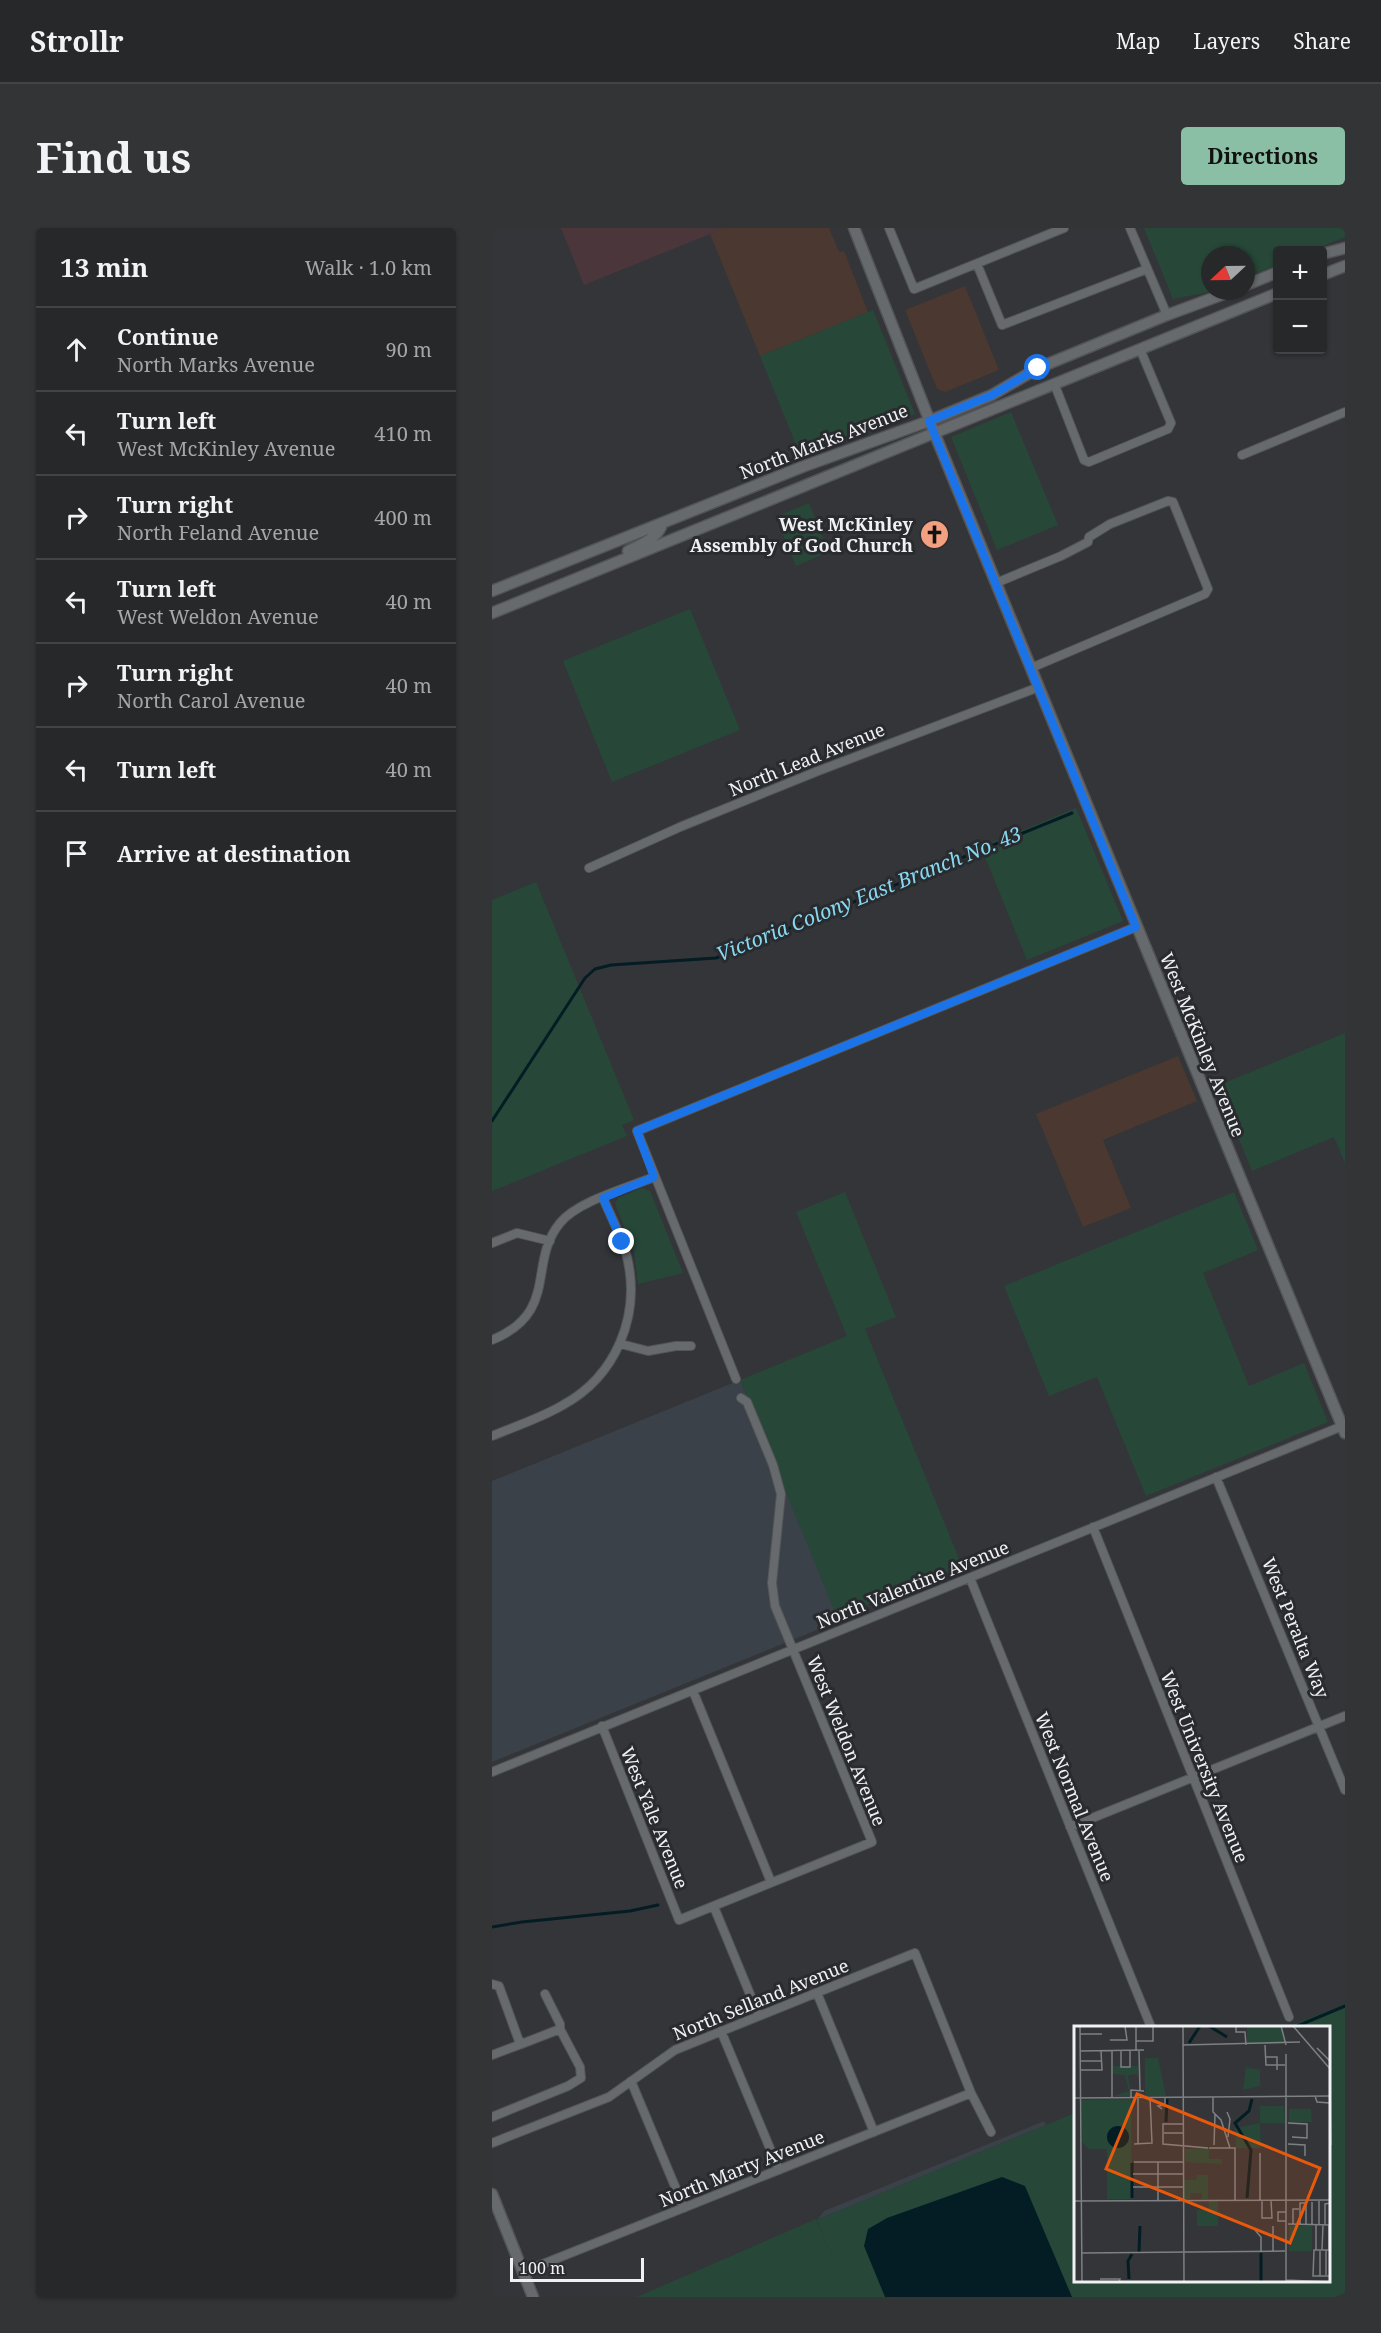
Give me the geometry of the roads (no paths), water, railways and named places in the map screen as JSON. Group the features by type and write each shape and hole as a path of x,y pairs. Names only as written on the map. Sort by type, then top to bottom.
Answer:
{"main road":[{"name":"West McKinley Avenue","path":"854,228 929,421 1344,1428"},
{"path":"1327,253 1345,248"},
{"path":"1327,273 1345,266"},
{"path":"1255,281 1273,274"},
{"name":"North Marks Avenue","path":"492,614 1273,295"},
{"name":"North Marks Avenue","path":"492,591 802,467 929,421 992,395 1038,368 1208,300"},
{"path":"589,574 652,538 660,531 662,523"},
{"path":"492,2194 533,2297"}],"street":[{"path":"889,228 914,289 1064,228"},
{"path":"1130,228 1167,315"},
{"path":"977,264 1002,325 1147,268"},
{"path":"1054,383 1084,460 1089,462 1168,429 1171,423 1140,349"},
{"path":"1242,455 1345,412"},
{"path":"996,583 1088,542 1089,537 1110,524 1168,501 1173,502 1208,589 1206,594 1031,668"},
{"name":"North Lead Avenue","path":"589,867 807,776 1039,687"},
{"path":"735,1379 636,1132 1136,927"},
{"path":"492,1340 517,1326 530,1310 540,1287 550,1241 560,1223 570,1213 654,1177"},
{"path":"492,1436 551,1412 578,1396 601,1375 621,1344 629,1311 629,1270 627,1256 603,1198"},
{"path":"492,1243 517,1233 550,1241"},
{"path":"621,1344 648,1351 675,1346 691,1346"},
{"name":"West Weldon Avenue","path":"741,1398 747,1402 769,1454 781,1494 772,1583 775,1606 872,1842 771,1882"},
{"name":"North Valentine Avenue","path":"492,1772 1216,1477 1344,1428"},
{"name":"West Peralta Way","path":"1216,1477 1345,1790"},
{"name":"West University Avenue","path":"1093,1527 1289,2017"},
{"name":"West Normal Avenue","path":"970,1578 1151,2026"},
{"path":"693,1690 771,1882 714,1907 759,2016"},
{"path":"1070,1827 1345,1716"},
{"name":"West Yale Avenue","path":"602,1726 680,1920 714,1907"},
{"name":"North Selland Avenue","path":"492,2143 609,2097 675,2050 915,1953 971,2093"},
{"path":"492,1984 499,1986 519,2041 524,2043"},
{"path":"817,1993 874,2132"},
{"path":"492,2117 568,2086 581,2078 580,2067 560,2030 545,1994"},
{"path":"492,2055 560,2030"},
{"path":"721,2031 778,2170"},
{"path":"631,2081 684,2208"},
{"path":"971,2093 991,2132"},
{"name":"North Marty Avenue","path":"524,2272 971,2093"}],"water":[{"path":"1002,2177 1025,2186 1072,2297 885,2297 864,2246 868,2229 887,2218"}],"waterway":[{"name":"Victoria Colony East Branch No. 43","path":"492,1121 585,978 595,969 611,965 716,958 1072,813"},
{"path":"492,1927 630,1911 658,1905"},
{"path":"1297,2026 1345,2006"}],"place":[{"name":"West McKinley Assembly of God Church","path":"934,535"}]}
